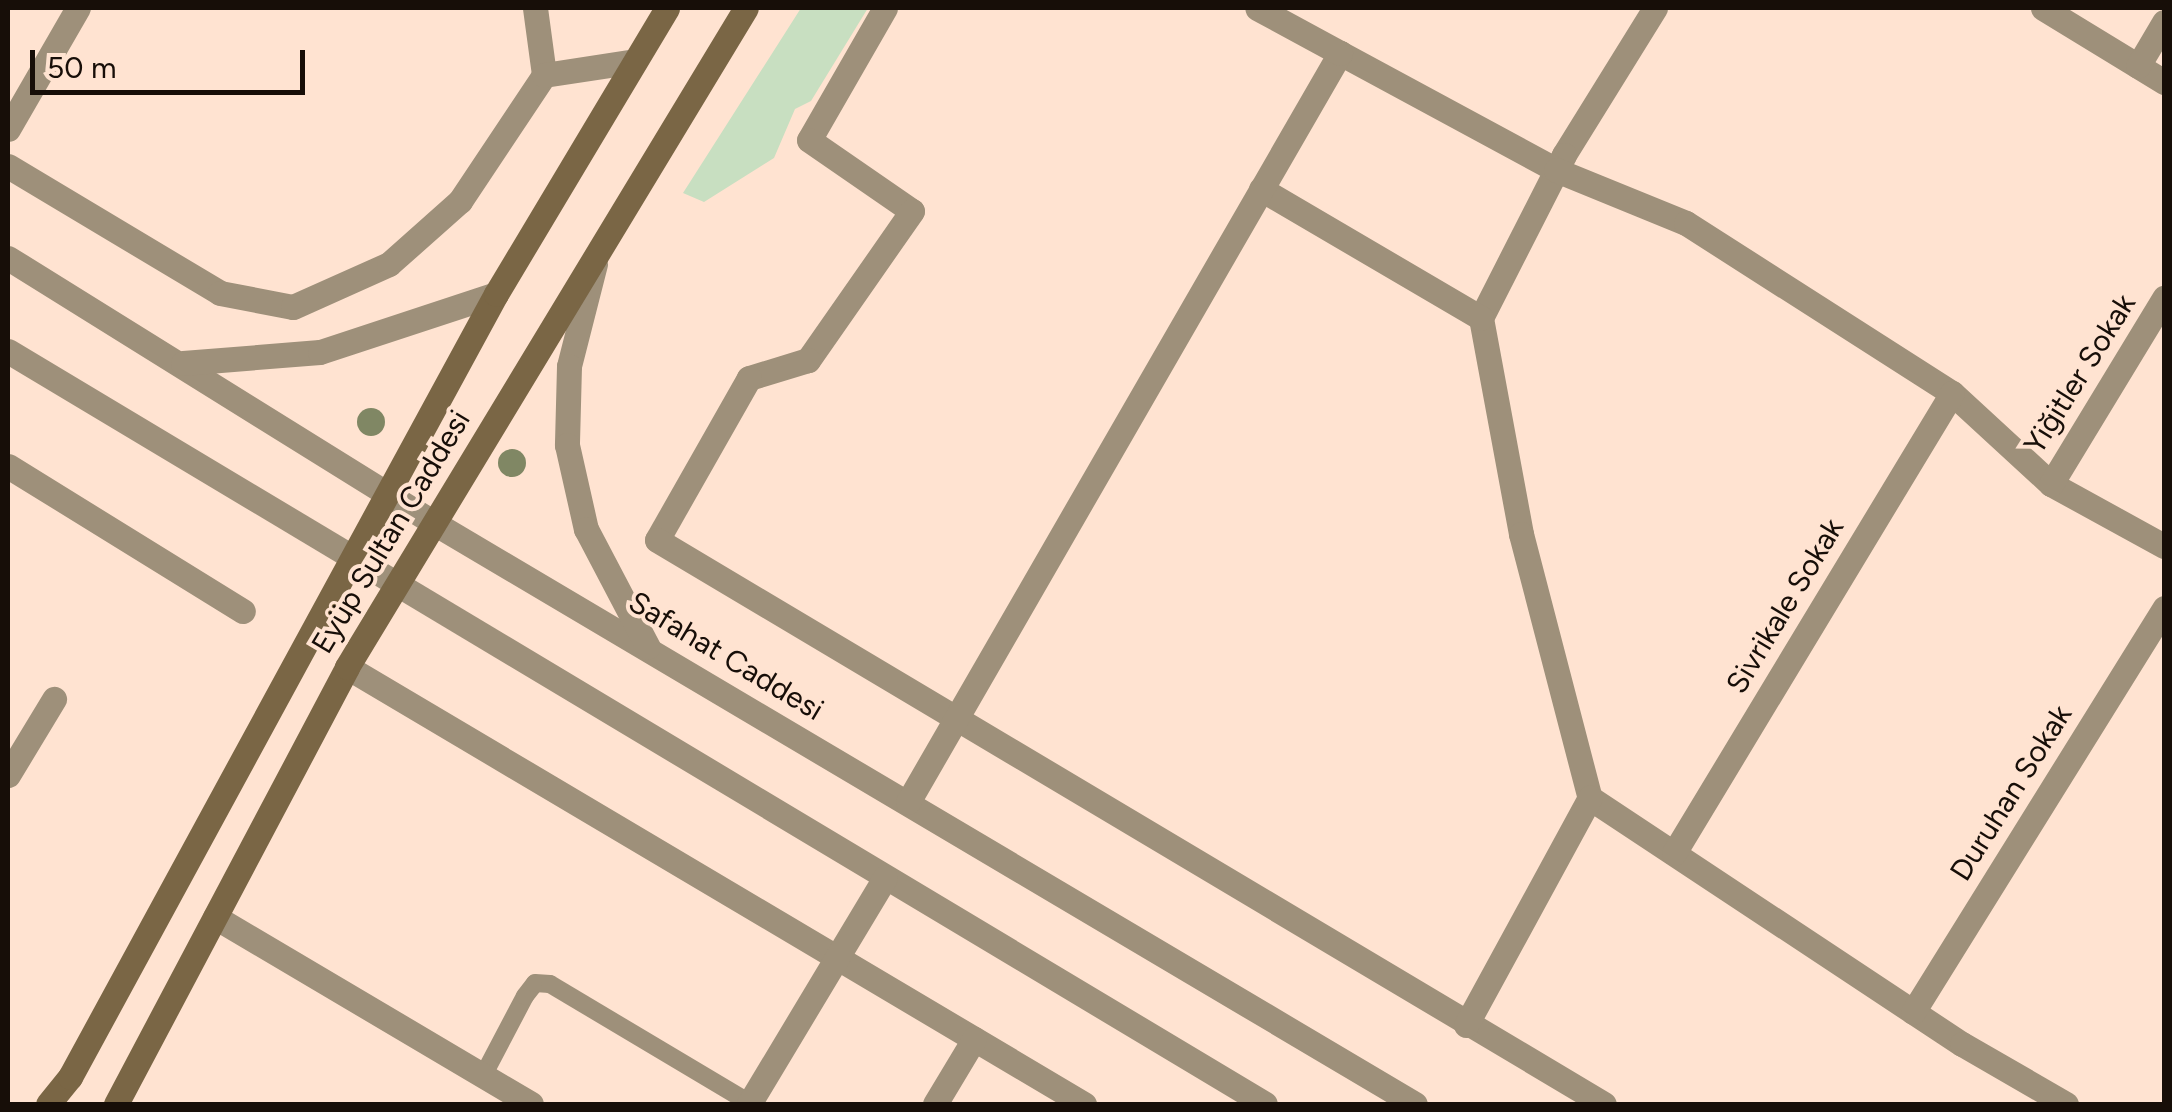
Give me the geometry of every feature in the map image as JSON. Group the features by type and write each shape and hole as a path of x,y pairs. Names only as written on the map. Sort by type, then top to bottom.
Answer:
{"main road":[{"name":"Eyüp Sultan Caddesi","path":"48,1104 70,1076 348,558 390,493 496,294 667,8"},
{"name":"Eyüp Sultan Caddesi","path":"116,1104 347,666 746,8"}],"street":[{"path":"8,128 78,8"},
{"path":"8,166 220,293 293,307 389,264 460,201 544,75 536,8"},
{"path":"886,8 808,140 912,210 808,360 749,378 657,540 954,722 1604,1104"},
{"path":"1257,8 1556,170 1686,223 1952,393 2050,484 2164,546"},
{"path":"1655,8 1556,170 1482,318 1521,534 1590,798 1913,1012 2066,1104"},
{"path":"2042,8 2164,82"},
{"path":"2138,66 2164,22"},
{"path":"908,802 1340,53"},
{"path":"544,75 635,60"},
{"path":"1261,189 1482,318"},
{"path":"599,249 569,366 567,444 586,529 648,647"},
{"name":"Safahat Caddesi","path":"8,258 434,523 1415,1104"},
{"path":"182,363 320,352 496,294"},
{"name":"Yiğitler Sokak","path":"2050,484 2164,298"},
{"path":"8,351 1266,1104"},
{"name":"Sivrikale Sokak","path":"1674,854 1952,393"},
{"path":"8,466 243,612"},
{"name":"Duruhan Sokak","path":"1913,1012 2164,608"},
{"path":"347,666 1084,1104"},
{"path":"8,775 54,699"},
{"path":"1466,1024 1590,798"},
{"path":"749,1104 885,878"},
{"path":"215,917 531,1104"},
{"path":"935,1104 974,1039"}],"lane":[{"path":"482,1076 524,996 535,983 550,984 749,1104"}],"green space":[{"path":"801,8 868,8 811,101 795,109 774,158 704,202 683,193"}]}
